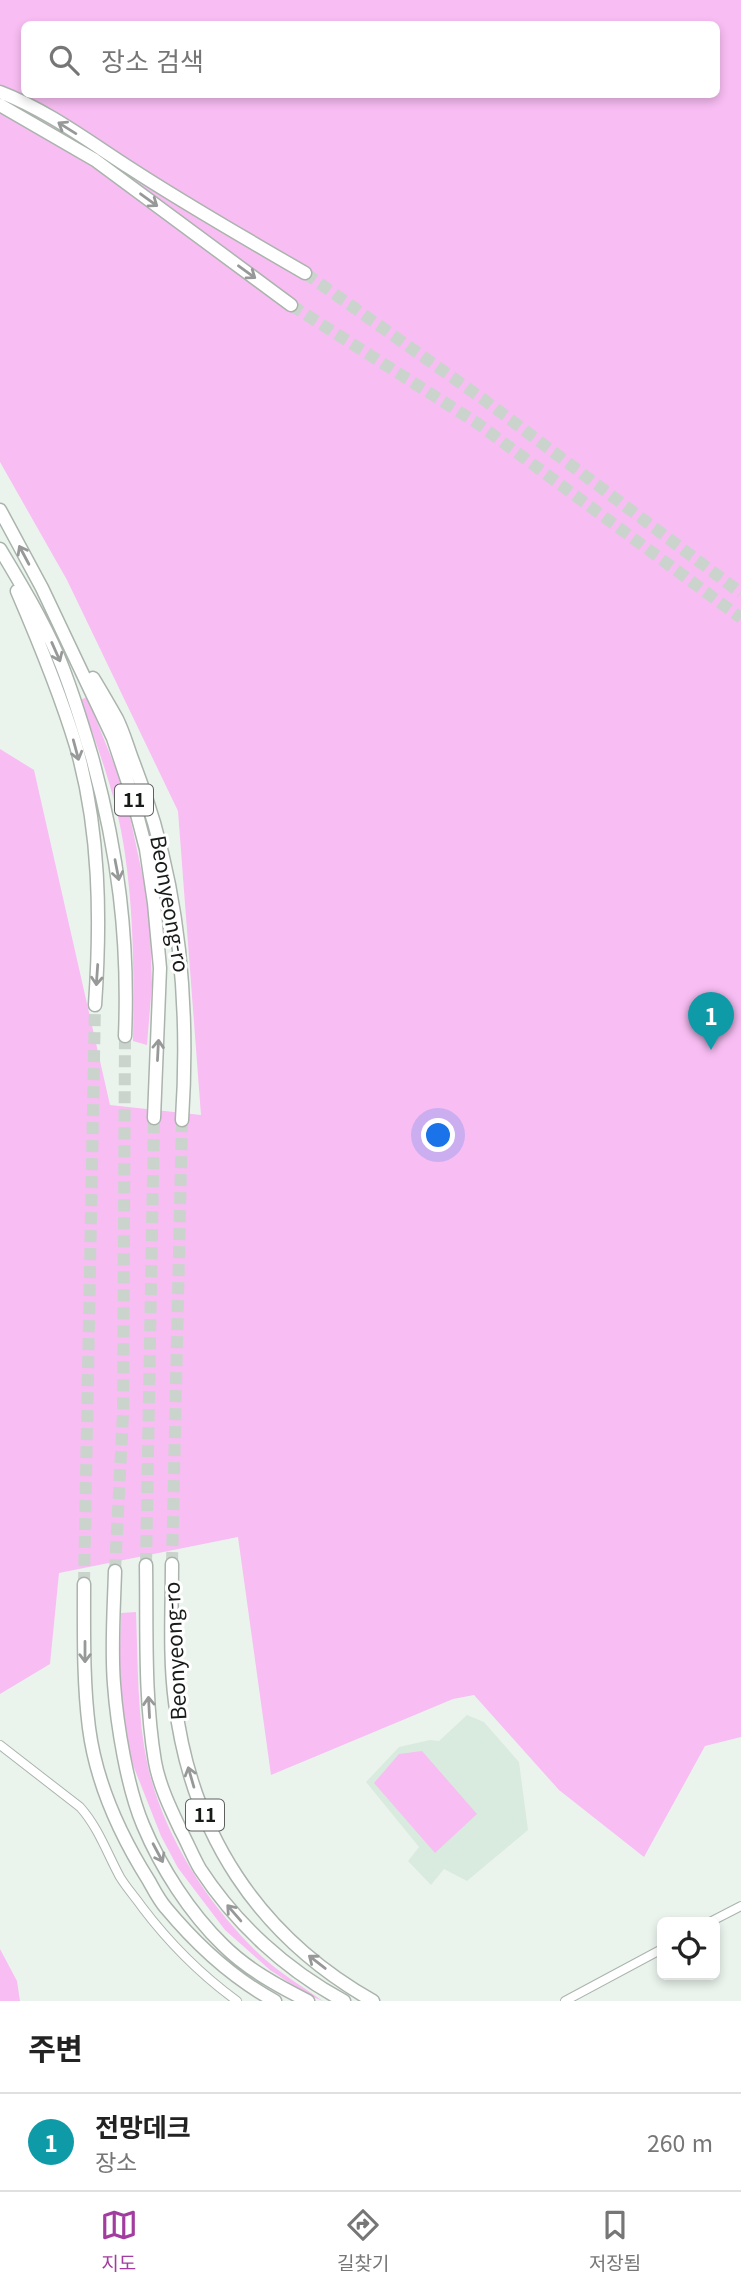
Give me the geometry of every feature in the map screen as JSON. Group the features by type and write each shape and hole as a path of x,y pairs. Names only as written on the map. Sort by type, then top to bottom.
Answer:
{"highway":[{"path":"0,85 218,224 305,273"},
{"path":"0,92 21,100"},
{"path":"0,105 95,160 291,305"},
{"name":"Beonyeong-ro","path":"0,510 117,720 155,822 176,916 181,964 185,1066 182,1120"},
{"name":"11","path":"0,549 56,685 87,794 99,904 95,1005"},
{"name":"11","path":"0,549 36,610 58,656 77,704 96,774 120,885 126,971 125,1036"},
{"name":"Beonyeong-ro","path":"42,588 113,738 146,849 160,968 154,1118"},
{"name":"Beonyeong-ro","path":"172,1564 172,1654 178,1723 196,1793 216,1843 248,1894 283,1935 354,1991 373,2001"},
{"name":"Beonyeong-ro","path":"146,1565 149,1712 156,1765 172,1812 200,1868 234,1913 273,1954 344,2001"},
{"path":"115,1571 114,1684 124,1751 144,1826 169,1875 198,1917 223,1945 256,1972 308,2001"},
{"path":"84,1584 85,1668 90,1730 111,1808 140,1868 164,1907 207,1952 258,1992 275,2001"}],"street":[{"path":"0,1745 88,1815 121,1878 152,1920 196,1969 237,2001"},
{"path":"720,1917 741,1906"},
{"path":"565,2001 657,1952"}],"shaded area":[{"path":"0,0 741,0 741,1737 705,1746 644,1857 559,1790 474,1695 453,1699 271,1775 238,1537 59,1573 50,1664 0,1694 0,749 34,770 110,1105 201,1115 178,811 67,580 0,462"},
{"path":"87,697 124,789 145,887 152,984 147,1045 133,1041 132,924 125,854 113,795 80,700"},
{"path":"136,1612 144,1748 155,1792 175,1840 202,1885 233,1927 268,1961 323,2001 308,1995 270,1970 225,1930 178,1868 161,1836 133,1765 126,1736 119,1675 121,1613"},
{"path":"467,1715 484,1722 519,1762 528,1830 467,1881 444,1869 431,1885 408,1861 419,1847 366,1782 399,1747 430,1740 439,1741"},
{"path":"422,1751 477,1814 435,1853 374,1783 399,1754"},
{"path":"0,1949 17,1981 20,2001 0,2001"}],"tunnel":[{"path":"305,273 483,399 741,593"},
{"path":"291,305 477,423 741,618"},
{"path":"84,1584 95,1005"},
{"path":"115,1571 123,1413 125,1036"},
{"path":"146,1565 154,1118"},
{"path":"172,1564 182,1120"}],"place":[{"name":"전망데크","path":"711,1050"}]}
